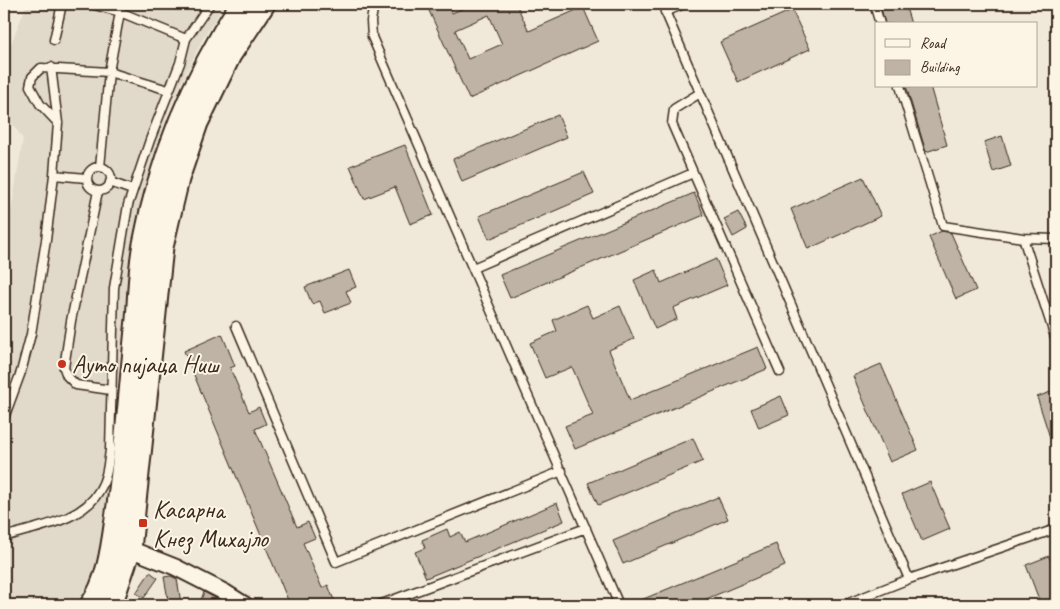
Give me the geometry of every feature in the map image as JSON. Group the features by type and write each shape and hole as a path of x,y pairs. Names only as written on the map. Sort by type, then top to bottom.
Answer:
{"main road":[{"path":"91,605 103,580 112,541 121,484 144,245 160,176 181,115 213,47 241,4"},
{"path":"111,605 130,550 162,247 178,179 201,115 230,55 264,4"}],"street":[{"path":"130,550 175,567 226,592 245,605"}],"lane":[{"path":"54,40 62,4"},
{"path":"91,4 120,12 186,39"},
{"path":"4,537 58,521 78,511 97,495 107,469 114,288 125,219 132,190 168,90 180,63 186,39 210,4"},
{"path":"374,4 371,21 372,37 619,605"},
{"path":"684,4 663,8 909,579"},
{"path":"874,4 879,22"},
{"path":"100,167 109,72 120,12"},
{"path":"58,123 40,104 30,86 36,72 41,68 51,67 109,72 168,90"},
{"path":"4,418 21,372 32,334 54,174 58,123 51,67"},
{"path":"901,88 943,226 1023,238 1056,239"},
{"path":"700,93 674,109 671,116 672,124 780,372"},
{"path":"100,167 108,171 110,182 106,189 98,191 88,185 86,178 90,171 100,167"},
{"path":"473,268 693,173"},
{"path":"54,174 86,178"},
{"path":"110,182 132,190"},
{"path":"98,191 71,320 64,368 67,376 76,385 83,388 111,390"},
{"path":"1023,238 1056,340"},
{"path":"236,326 336,562 562,471"},
{"path":"379,605 586,528"},
{"path":"843,605 909,579 1056,529"}],"shaded area":[{"name":"Ауто пијаца Ниш","path":"27,4 225,4 202,40 169,109 149,170 132,239 102,537 96,570 77,605 4,605 4,254 23,139 4,112 4,61"}],"building":[{"path":"426,4 448,4 452,13 473,4 516,4 529,31 583,7 598,41 469,99","holes":["489,15 502,44 468,59 455,30"]},
{"path":"880,4 905,4 910,22 884,22"},
{"path":"792,10 810,49 738,82 720,42"},
{"path":"907,88 931,88 947,145 926,152"},
{"path":"558,115 567,137 462,182 453,159"},
{"path":"1002,136 1011,166 993,172 984,142"},
{"path":"405,145 433,215 410,224 395,187 364,199 350,166"},
{"path":"584,172 594,194 489,239 479,216"},
{"path":"863,177 881,216 808,249 791,209"},
{"path":"694,193 704,215 510,298 500,275"},
{"path":"738,212 747,229 733,237 724,219"},
{"path":"942,231 951,233 976,290 956,299 929,237"},
{"path":"716,259 727,285 673,308 677,319 655,329 634,280 656,270 661,283"},
{"path":"349,270 356,287 346,291 351,303 325,313 320,301 312,304 305,287"},
{"path":"587,305 593,318 620,306 634,339 609,350 630,400 758,347 767,369 575,449 565,426 593,415 572,367 545,378 530,343 557,331 553,320"},
{"path":"222,334 235,366 230,368 249,412 259,407 266,424 255,429 297,527 308,522 315,538 303,543 322,588 328,585 336,605 290,605 184,351"},
{"path":"881,364 918,450 890,462 853,376"},
{"path":"1056,390 1056,450 1054,450 1037,397"},
{"path":"781,396 789,415 759,428 751,409"},
{"path":"693,438 703,461 598,505 588,483"},
{"path":"930,482 950,529 922,541 902,494"},
{"path":"718,497 728,519 623,564 613,541"},
{"path":"557,503 564,521 426,578 415,552 425,548 422,540 447,529 450,537 460,532 465,542"},
{"path":"776,544 785,566 692,605 629,605"},
{"path":"1049,556 1056,577 1056,605 1041,605 1026,565"},
{"path":"150,572 158,578 144,598 136,593"},
{"path":"171,576 177,579 181,603 169,605 164,577"},
{"path":"204,592 221,601 228,605 199,605"}],"place":[{"name":"Ауто пијаца Ниш","path":"62,364"},
{"name":"Касарна Кнез Михајло","path":"143,523"}]}
